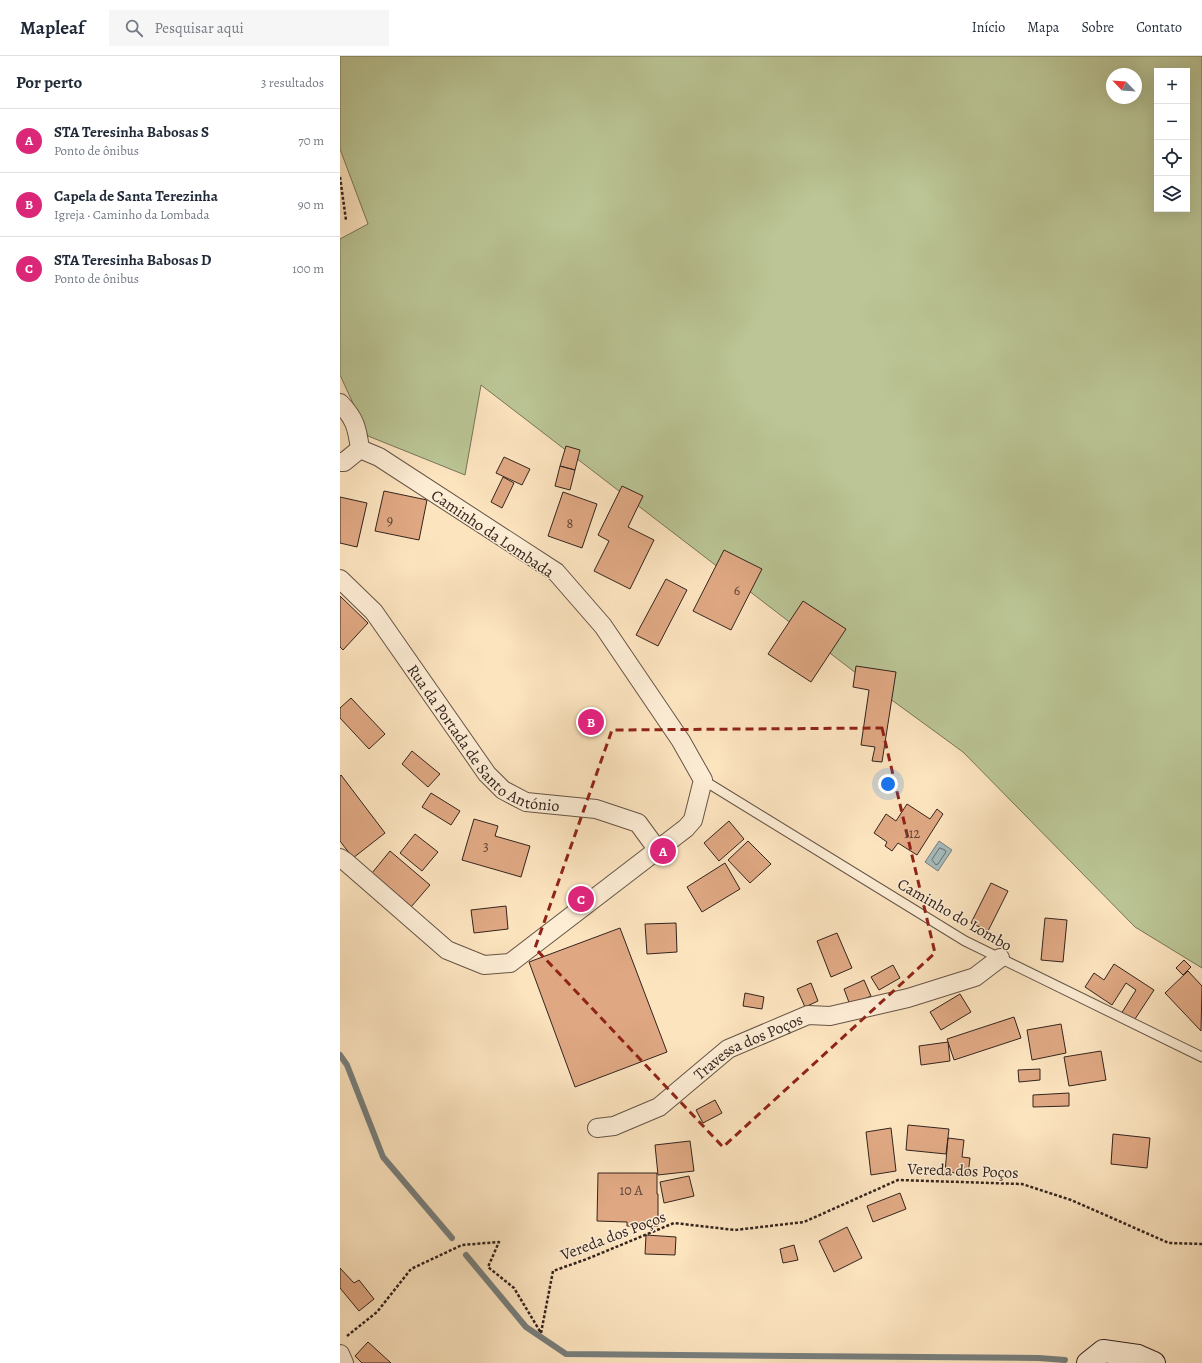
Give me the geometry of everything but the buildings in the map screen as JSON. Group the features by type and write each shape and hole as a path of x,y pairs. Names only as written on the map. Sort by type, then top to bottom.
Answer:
{"street":[{"path":"340,403 350,414 358,428 360,449 344,462 340,462"},
{"name":"Caminho da Lombada","path":"360,449 379,457 556,572 603,626 681,741 703,780"},
{"name":"Rua da Portada de Santo António","path":"340,579 374,612 487,774 503,790 526,802 596,809 638,823 657,849"},
{"path":"340,858 447,950 484,965 510,963 686,828 693,820 703,780"},
{"name":"Travessa dos Poços","path":"597,1128 614,1126 659,1107 728,1049 808,1015 830,1016 908,998 975,977 1000,958"},
{"path":"1088,1363 1103,1351 1138,1356 1154,1363"},
{"path":"340,1354 344,1363"}],"lane":[{"name":"Caminho do Lombo","path":"703,780 965,941 1202,1057"}],"path":[{"path":"340,176 346,220"},
{"name":"Vereda dos Poços","path":"346,1337 377,1312 411,1269 462,1245 499,1242 488,1267 514,1288 541,1333 553,1271 587,1259 674,1223 735,1230 804,1222 898,1180 1022,1184 1071,1200 1170,1243 1202,1244"}],"highlighted area":[{"path":"882,728 935,953 723,1147 535,948 612,730"}],"green space":[{"path":"340,56 1202,56 1202,968 1135,927 963,752 878,690 481,385 465,475 368,436 340,375 340,239 368,224 340,149"}],"water":[{"path":"939,841 952,850 938,871 925,862"}],"waterway":[{"path":"340,1055 347,1065 383,1157 452,1238"},
{"path":"466,1255 526,1327 566,1354 1039,1358 1065,1360"}],"place":[{"name":"Capela de Santa Terezinha","path":"591,722"},
{"name":"STA Teresinha Babosas S","path":"663,851"},
{"name":"STA Teresinha Babosas D","path":"581,899"}]}
